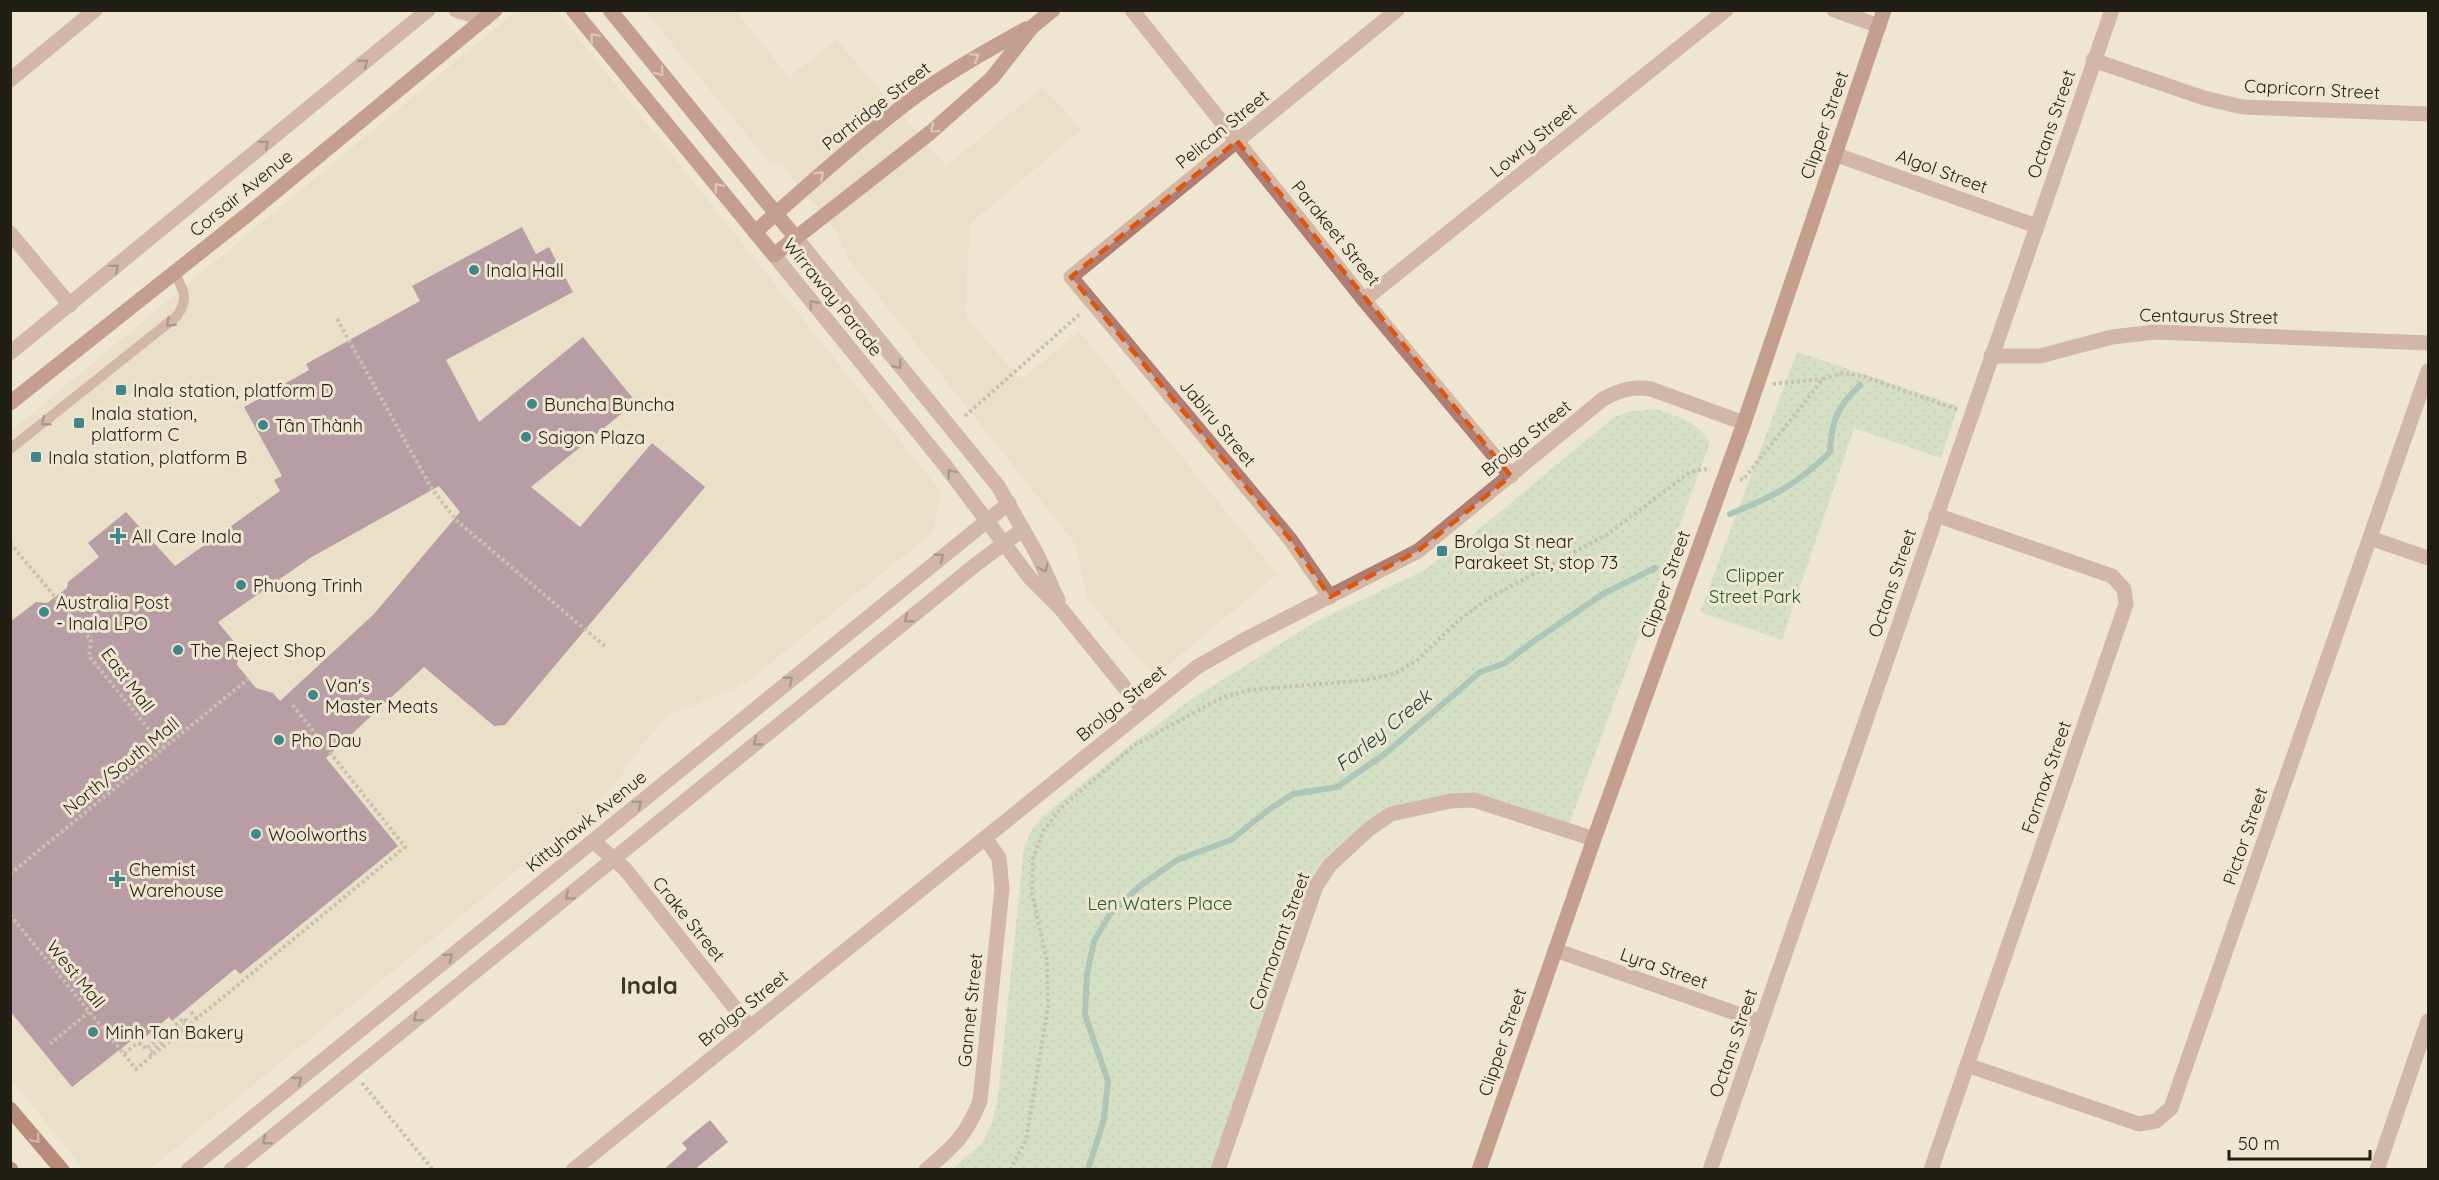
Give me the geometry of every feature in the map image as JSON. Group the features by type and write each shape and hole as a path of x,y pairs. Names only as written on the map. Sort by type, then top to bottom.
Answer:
{"main road":[{"path":"10,1108 62,1170"}],"street":[{"path":"10,80 95,10"},
{"path":"10,353 428,10"},
{"path":"456,10 490,15"},
{"name":"Wirraway Parade","path":"573,10 987,519 1030,578 1061,609 1143,710"},
{"name":"Wirraway Parade","path":"610,10 998,486 1044,568 1061,609"},
{"name":"Pelican Street","path":"1071,277 1397,10"},
{"name":"Lowry Street","path":"1364,300 1726,10"},
{"path":"1834,10 1879,26"},
{"name":"Clipper Street","path":"1479,1170 1594,839 1744,423 1884,10"},
{"name":"Octans Street","path":"1710,1170 2112,10"},
{"name":"Partridge Street","path":"774,255 931,132 992,78 1032,27 1050,11"},
{"name":"Parakeet Street","path":"1131,11 1364,300 1510,476"},
{"name":"Corsair Avenue","path":"10,403 174,273 490,15"},
{"name":"Partridge Street","path":"755,232 862,138 921,93 979,54 1032,27"},
{"name":"Capricorn Street","path":"2093,60 2204,98 2243,107 2428,114"},
{"name":"Algol Street","path":"1834,153 2036,226"},
{"path":"10,233 70,305"},
{"name":"Jabiru Street","path":"1071,277 1290,540 1330,597"},
{"name":"Centaurus Street","path":"1991,356 2040,356 2112,337 2155,332 2428,343"},
{"name":"Pictor Street","path":"1967,1065 2139,1124 2156,1121 2171,1107 2428,371"},
{"name":"Brolga Street","path":"573,1170 1197,667 1246,639 1418,551 1603,399 1624,388 1651,389 1744,423"},
{"name":"Kittyhawk Avenue","path":"188,1170 1008,503"},
{"name":"Formax Street","path":"1931,1170 2126,604 2124,589 2112,576 1936,515"},
{"path":"231,1170 1023,529"},
{"path":"2370,538 2428,558"},
{"name":"Cormorant Street","path":"1218,1170 1316,886 1330,865 1369,829 1391,814 1451,801 1474,800 1594,839"},
{"name":"Gannet Street","path":"926,1170 953,1147 970,1127 980,1101 1002,889 999,858 986,839"},
{"name":"Crake Street","path":"593,841 614,859 750,1027"},
{"name":"Lyra Street","path":"1555,950 1761,1022"},
{"path":"2377,1170 2428,1021"}],"lane":[{"path":"10,449 177,316 186,299 185,292 174,273"}],"path":[{"path":"966,416 1092,303"},
{"path":"337,319 432,489 443,504 457,520 607,648"},
{"path":"1756,386 1823,379 1842,373 1863,376 1971,414"},
{"path":"1010,1170 1026,1140 1048,1007 1047,961 1032,893 1033,859 1043,831 1062,807 1135,745 1223,697 1250,690 1365,680 1394,674 1416,661 1460,619 1491,597 1608,534 1690,472 1705,469 1743,480 1823,379"},
{"path":"443,504 450,499"},
{"name":"East Mall","path":"10,543 91,640 89,656 164,748"},
{"name":"North/South Mall","path":"10,874 248,679"},
{"path":"152,1056 149,1053 187,1022 184,1018 146,1049 137,1043 124,1054 136,1069 152,1056 197,1019 405,847 291,703"},
{"name":"West Mall","path":"10,915 124,1054"},
{"path":"50,1044 89,1012"},
{"path":"191,1012 197,1019"},
{"path":"351,1072 433,1170"}],"highlighted area":[{"path":"1237,141 1511,476 1418,551 1330,597 1290,539 1071,277"}],"shaded area":[{"path":"516,11 557,11 942,493 932,533 746,683 670,715 645,741 614,786 585,815 150,1169 83,1169 11,1079 10,432"},
{"path":"645,11 736,11 789,77 837,40 946,166 1043,87 1082,129 970,224 965,316 1021,380 1079,331 1277,574 1154,677 1088,600 1074,542 850,261 836,231 782,166 769,162"}],"green space":[{"name":"Clipper Street Park","path":"1797,352 1958,406 1941,458 1854,428 1782,640 1700,612"},
{"name":"Len Waters Place","path":"1656,409 1694,425 1710,443 1567,830 1474,800 1391,814 1330,865 1218,1169 951,1170 981,1144 992,1123 998,1097 1024,847 1032,829 1042,817 1121,752 1193,698 1317,621 1423,571 1471,536 1614,417 1632,411"}],"building":[{"path":"522,227 536,254 549,247 573,292 446,360 479,422 583,337 636,402 531,487 580,527 652,443 705,487 505,725 494,726 424,667 326,758 398,846 240,974 235,969 172,1021 169,1017 144,1038 136,1037 72,1087 10,1011 10,622 36,602 47,603 67,588 68,582 99,557 88,543 126,512 175,566 280,491 274,480 282,476 244,407 309,370 306,364 420,301 412,286","holes":["439,486 460,512 374,614 280,701 273,693 256,688 237,665 239,648 218,622 310,558"]},
{"path":"710,1120 728,1142 694,1170 663,1170 687,1149 682,1143"}],"waterway":[{"name":"Farley Creek","path":"1730,514 1759,502 1795,482 1830,452 1832,431 1837,415 1846,400 1860,385"},
{"name":"Farley Creek","path":"1088,1170 1104,1119 1108,1081 1085,1015 1087,974 1094,941 1110,914 1140,886 1177,860 1231,840 1267,811 1293,794 1337,787 1386,753 1480,672 1505,663 1603,594 1655,568"}],"place":[{"name":"Inala Hall","path":"474,270"},
{"name":"Inala station, platform D","path":"121,390"},
{"name":"Buncha Buncha","path":"532,404"},
{"name":"Inala station, platform C","path":"79,423"},
{"name":"Tân Thành","path":"263,425"},
{"name":"Saigon Plaza","path":"526,437"},
{"name":"Inala station, platform B","path":"36,457"},
{"name":"All Care Inala","path":"118,536"},
{"name":"Brolga St near Parakeet St, stop 73","path":"1442,551"},
{"name":"Phuong Trinh","path":"241,585"},
{"name":"Australia Post - Inala LPO","path":"44,612"},
{"name":"The Reject Shop","path":"178,650"},
{"name":"Van's Master Meats","path":"313,695"},
{"name":"Pho Dau","path":"279,740"},
{"name":"Woolworths","path":"256,834"},
{"name":"Chemist Warehouse","path":"117,879"},
{"name":"Minh Tan Bakery","path":"93,1032"}],"district":[{"name":"Inala","path":"649,985"}]}
